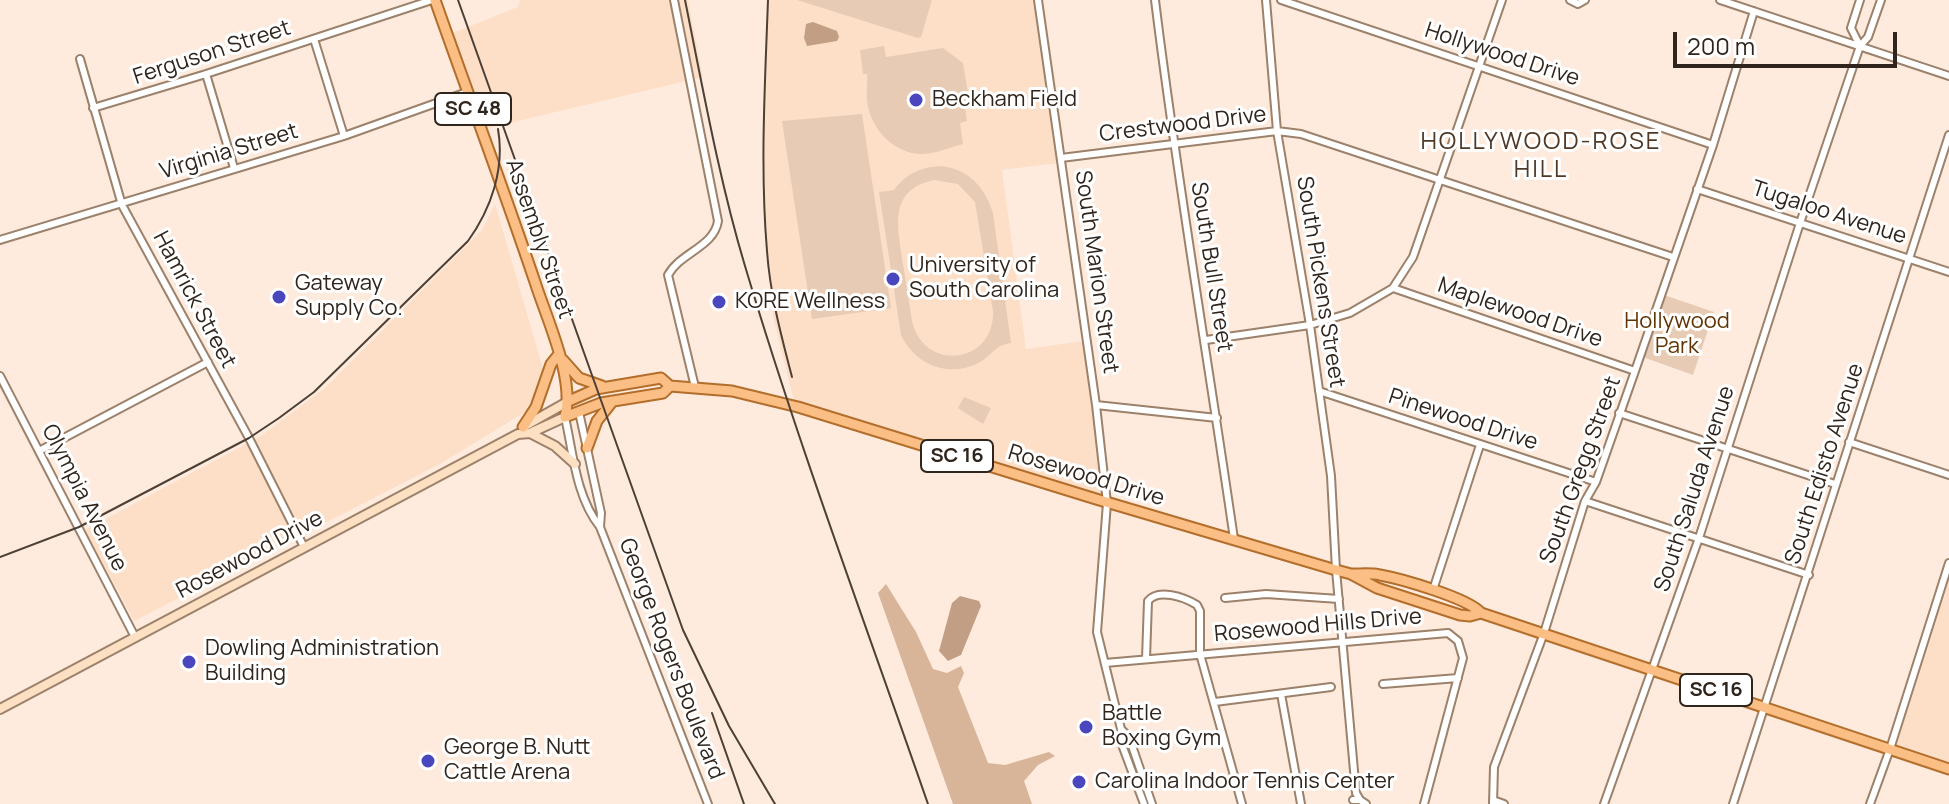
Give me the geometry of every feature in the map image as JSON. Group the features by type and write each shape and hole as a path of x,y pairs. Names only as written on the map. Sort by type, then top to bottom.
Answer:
{"main road":[{"name":"Assembly Street","path":"434,0 504,190 559,354 569,401 565,417"},
{"path":"575,464 555,446 524,431 551,364 559,354 579,378 605,387"},
{"name":"Rosewood Drive","path":"2,709 524,431 569,401 605,387 661,378 670,386 732,391 798,407 1336,570 1380,575 1433,591 1474,605 1481,613 1949,769"},
{"name":"Rosewood Drive","path":"524,431 613,401 663,393 670,386"},
{"path":"569,401 579,412"},
{"path":"587,448 597,421 613,401"},
{"name":"Rosewood Drive","path":"1351,574 1377,588 1460,615 1481,613"}],"street":[{"name":"Ferguson Street","path":"93,108 434,0"},
{"path":"674,0 718,221 712,238 680,258 668,275 695,387"},
{"name":"South Marion Street","path":"1038,0 1096,405 1107,503 1097,632 1121,729"},
{"name":"South Bull Street","path":"1155,0 1172,143 1206,340 1234,539"},
{"name":"South Pickens Street","path":"1266,0 1277,131 1310,325 1331,476 1336,570"},
{"name":"Hollywood Drive","path":"1281,0 1713,145"},
{"path":"1206,340 1310,325 1350,313 1393,288 1413,257 1442,181 1502,0"},
{"path":"1570,0 1578,4 1585,0"},
{"path":"1720,0 1949,76"},
{"path":"1860,0 1851,28 1860,46"},
{"name":"South Saluda Avenue","path":"1604,804 1699,538 1860,46 1868,37 1881,0"},
{"name":"South Gregg Street","path":"1493,802 1494,767 1544,633 1585,501 1596,482 1713,145 1754,11"},
{"path":"314,39 344,136"},
{"name":"Hamrick Street","path":"80,59 122,205 304,547"},
{"path":"206,74 234,168"},
{"name":"Virginia Street","path":"0,240 344,136 467,92"},
{"name":"Crestwood Drive","path":"1061,158 1277,131 1301,134 1673,257"},
{"name":"South Edisto Avenue","path":"1733,804 1949,135"},
{"name":"Tugaloo Avenue","path":"1697,189 1949,272"},
{"name":"Maplewood Drive","path":"1393,288 1635,371"},
{"path":"41,450 208,362"},
{"name":"Olympia Avenue","path":"0,376 41,450 135,637"},
{"name":"Pinewood Drive","path":"1319,391 1596,482"},
{"path":"1096,405 1217,418"},
{"name":"George Rogers Boulevard","path":"579,412 601,513 600,527"},
{"path":"1619,413 1835,484"},
{"name":"George Rogers Boulevard","path":"565,417 584,498 591,516 600,527 710,804"},
{"path":"1849,442 1949,475"},
{"path":"1433,591 1480,445"},
{"path":"1585,501 1809,575"},
{"path":"1870,804 1949,563"},
{"path":"1336,570 1357,800"},
{"name":"Rosewood Hills Drive","path":"1146,659 1148,601 1160,593 1197,605 1200,611 1200,654"},
{"path":"1225,598 1266,594 1339,599"},
{"name":"Rosewood Hills Drive","path":"1105,663 1448,633 1458,641 1463,658 1424,804"},
{"path":"1200,654 1242,804"},
{"path":"1383,684 1458,678"},
{"path":"1215,702 1331,687"},
{"path":"1281,694 1301,804"},
{"path":"1121,729 1121,742 1144,804"},
{"path":"1121,729 1129,737 1152,804"},
{"path":"1493,802 1504,804"}],"shaded area":[{"path":"520,0 688,0 703,77 480,130 445,36 518,7"},
{"name":"University of South Carolina","path":"768,0 1037,0 1059,163 1002,170 1026,349 1083,341 1106,505 796,409 773,317 766,240 764,115"},
{"path":"813,22 837,31 837,41 807,46 804,38 806,24"},
{"path":"495,204 544,372 541,390 530,409 440,464 134,621 85,530 261,436 326,387 482,230"},
{"path":"1945,577 1949,578 1949,769 1890,749"},
{"path":"886,584 916,632 933,669 947,673 961,666 964,673 958,687 988,763 1005,765 1049,752 1055,756 1038,765 1024,781 1032,804 953,804 878,593"},
{"path":"960,596 979,601 981,606 961,655 948,661 939,651 952,603"}],"green space":[{"path":"797,0 932,0 921,37 918,38"},
{"name":"Beckham Field","path":"884,46 886,57 943,48 963,63 969,99 964,101 967,121 960,123 963,144 920,154 900,149 877,128 869,110 867,74 863,74 860,50"},
{"path":"862,114 891,308 812,319 782,121"},
{"path":"939,166 959,171 974,180 990,204 1011,343 997,348 980,362 957,369 946,369 924,361 901,335 879,192 894,190 919,170","holes":["934,180 958,184 975,202 993,311 991,329 983,342 971,351 943,355 930,349 919,338 912,321 901,250 899,212 902,201 919,185"]},
{"name":"Hollywood Park","path":"1661,294 1714,312 1693,375 1640,356"},
{"path":"964,397 991,408 983,424 958,408"}],"railway":[{"path":"458,0 683,630 729,726 775,804"},
{"path":"685,0 719,167 745,266 810,469 928,804"},
{"path":"768,0 765,220 773,299 792,377"},
{"path":"0,557 79,527 249,438 314,392 468,241 483,216 498,174 498,129"},
{"path":"712,713 744,804"}],"place":[{"name":"Beckham Field","path":"916,100"},
{"name":"University of South Carolina","path":"893,279"},
{"name":"Gateway Supply Co.","path":"279,297"},
{"name":"KORE Wellness","path":"719,302"},
{"name":"Dowling Administration Building","path":"189,662"},
{"name":"Battle Boxing Gym","path":"1086,727"},
{"name":"George B. Nutt Cattle Arena","path":"428,761"},
{"name":"Carolina Indoor Tennis Center","path":"1079,782"}],"district":[{"name":"HOLLYWOOD-ROSE HILL","path":"1541,156"}]}
